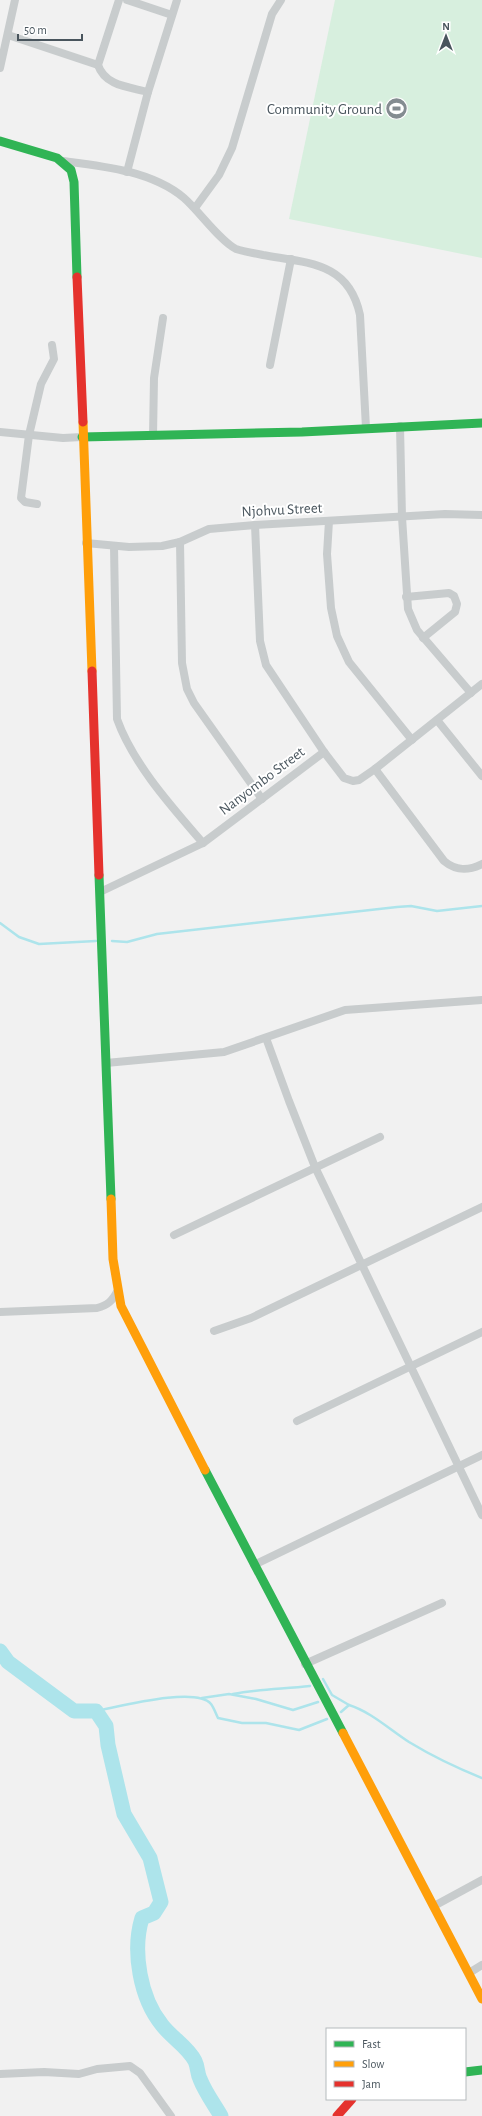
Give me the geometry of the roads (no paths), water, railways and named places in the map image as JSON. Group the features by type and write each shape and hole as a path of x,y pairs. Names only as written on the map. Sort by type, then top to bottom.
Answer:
{"street":[{"path":"0,68 15,0"},
{"path":"98,65 119,0"},
{"path":"127,0 172,15"},
{"path":"127,172 148,92 176,0"},
{"path":"195,208 219,175 230,153 272,14 281,0"},
{"path":"8,35 98,65 105,78 112,83 148,92"},
{"path":"0,141 63,161 127,172 154,181 170,188 195,208 236,248 291,259 328,269 341,276 356,298 360,315 366,428"},
{"path":"63,161 71,170 74,182 82,437 113,1259 118,1292 126,1318 141,1348 482,1998"},
{"path":"270,365 291,259"},
{"path":"153,436 154,378 163,318"},
{"path":"37,504 25,502 22,498 29,435 41,384 54,360 52,344"},
{"path":"0,432 63,438 153,436 482,423"},
{"path":"400,426 406,597 412,620 424,638 471,693"},
{"name":"Njohvu Street","path":"86,543 114,546 162,546 180,542 209,529 445,514 482,515"},
{"path":"329,521 327,554 331,608 336,636 349,662 412,740"},
{"path":"255,525 262,654 272,676 324,752"},
{"path":"180,542 182,663 187,688 194,703 262,799"},
{"path":"114,546 117,719 123,735 139,761 203,843"},
{"path":"406,597 449,593 454,596 457,604 455,612 424,638"},
{"name":"Nanyombo Street","path":"100,892 203,843 324,752 344,778 349,780 359,780 482,684"},
{"path":"437,720 482,776"},
{"path":"375,769 449,866 463,870 482,864"},
{"path":"106,1063 214,1054 266,1038 311,1020 345,1010 482,1000"},
{"path":"266,1038 288,1101 315,1167 460,1465 482,1515"},
{"path":"174,1235 380,1137"},
{"path":"214,1331 251,1318 363,1266 482,1207"},
{"path":"0,1312 97,1308 111,1302 118,1292"},
{"path":"297,1421 482,1332"},
{"path":"254,1565 482,1455"},
{"path":"306,1664 442,1603"},
{"path":"434,1906 482,1880"},
{"path":"469,1973 482,1965"},
{"path":"0,2074 44,2072 79,2074 97,2069 130,2066 140,2073 171,2116"},
{"path":"466,2072 482,2070"},
{"path":"337,2116 351,2100"}],"waterway":[{"path":"112,941 127,942 157,934 397,907 411,906 437,911 482,906"},
{"path":"0,923 19,937 39,944 96,941"},
{"path":"0,1651 8,1662 74,1711 96,1711 106,1726 108,1745 124,1814 150,1858 161,1902 154,1913 142,1918 139,1931 138,1959 143,1988 154,2014 170,2034 192,2056 196,2063 202,2084 221,2116"},
{"path":"323,1679 332,1695 349,1705"},
{"path":"233,1694 310,1686"},
{"path":"202,1698 229,1694 256,1699 293,1710 318,1702"},
{"path":"96,1711 156,1699 190,1697 203,1699 211,1704 218,1718 242,1723 266,1723 299,1730 327,1719"},
{"path":"341,1712 349,1705 357,1708 372,1716 418,1747 445,1762 482,1778"}],"place":[{"name":"Community Ground","path":"397,109"}]}
